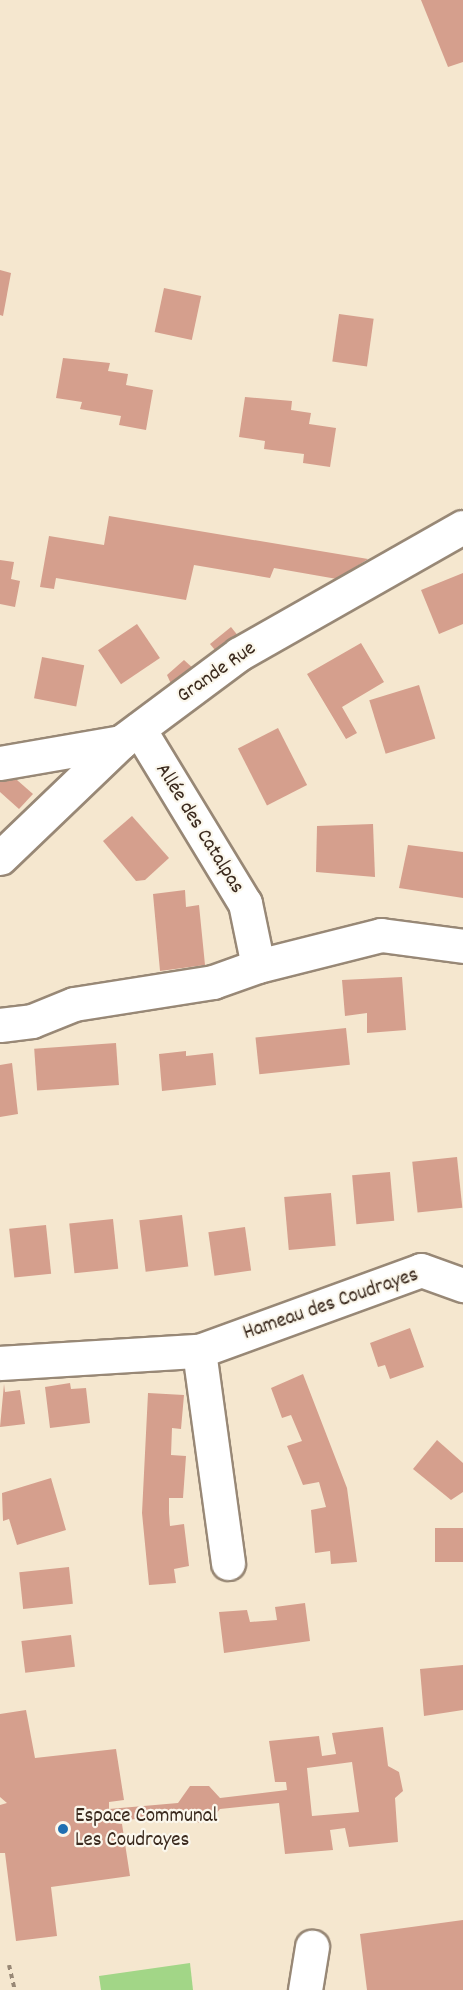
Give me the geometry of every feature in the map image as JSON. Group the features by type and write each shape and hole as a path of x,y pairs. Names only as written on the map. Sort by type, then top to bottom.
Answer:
{"street":[{"name":"Grande Rue","path":"0,858 130,736 239,654 463,527"},
{"path":"0,763 130,736"},
{"name":"Allée des Catalpas","path":"130,736 245,903 258,966"},
{"path":"0,1025 32,1021 74,1004 213,982 258,966 381,935 463,946"},
{"name":"Hameau des Coudrayes","path":"0,1363 199,1351 421,1270 463,1285"},
{"path":"199,1351 228,1563"},
{"path":"304,1990 312,1947"}],"path":[{"path":"9,1965 15,1990"}],"green space":[{"path":"190,1963 193,1990 101,1990 99,1976"}],"building":[{"path":"421,0 463,0 463,62 448,67"},
{"path":"0,270 11,273 3,316 0,315"},
{"path":"164,288 201,296 192,340 155,332"},
{"path":"339,314 374,319 367,366 332,362"},
{"path":"63,358 110,363 108,371 128,374 126,385 153,390 146,430 119,425 121,416 80,409 82,402 56,398"},
{"path":"245,397 292,401 291,410 311,413 309,424 336,428 330,467 303,463 304,454 264,449 265,441 239,437"},
{"path":"109,516 368,559 337,579 274,568 270,578 194,565 186,600 56,578 54,589 40,587 49,536 104,545"},
{"path":"0,560 14,562 11,579 20,581 15,607 0,604"},
{"path":"463,573 463,624 439,634 421,590"},
{"path":"137,624 160,658 121,684 98,650"},
{"path":"231,627 240,638 219,655 210,644"},
{"path":"361,643 384,682 342,707 357,733 346,739 307,674"},
{"path":"42,657 84,665 76,706 34,698"},
{"path":"184,660 195,670 172,686 167,675"},
{"path":"419,685 435,739 386,754 369,700"},
{"path":"278,728 307,785 267,805 238,748"},
{"path":"9,773 33,794 19,809 0,792 0,775"},
{"path":"132,816 169,858 145,880 136,881 103,841"},
{"path":"373,824 375,877 316,872 317,826"},
{"path":"408,845 463,852 463,898 399,888"},
{"path":"185,890 186,907 199,905 205,965 160,971 153,894"},
{"path":"402,977 406,1030 367,1033 367,1013 345,1016 342,980"},
{"path":"346,1028 350,1065 259,1074 255,1038"},
{"path":"116,1043 119,1085 37,1091 34,1049"},
{"path":"186,1051 186,1056 213,1053 216,1085 162,1091 159,1054"},
{"path":"12,1063 18,1114 0,1117 0,1065"},
{"path":"457,1157 462,1208 418,1212 412,1162"},
{"path":"390,1172 394,1221 356,1224 352,1175"},
{"path":"331,1193 336,1246 289,1250 284,1197"},
{"path":"182,1215 188,1267 146,1272 139,1220"},
{"path":"113,1219 118,1269 74,1273 69,1224"},
{"path":"46,1225 51,1274 14,1278 9,1229"},
{"path":"245,1227 251,1271 214,1276 208,1232"},
{"path":"410,1328 424,1367 390,1379 385,1365 378,1367 370,1343"},
{"path":"303,1374 347,1488 357,1562 331,1564 330,1551 315,1553 311,1510 326,1507 319,1482 303,1485 287,1446 302,1441 291,1415 282,1418 271,1388"},
{"path":"70,1383 71,1389 86,1388 90,1423 50,1428 45,1387"},
{"path":"4,1384 5,1392 20,1390 25,1424 0,1427"},
{"path":"148,1393 184,1395 181,1429 172,1428 171,1455 186,1456 183,1498 169,1498 169,1513 170,1526 184,1524 189,1566 174,1569 176,1583 149,1585 142,1513"},
{"path":"437,1440 463,1463 463,1492 451,1500 413,1469"},
{"path":"51,1478 66,1530 17,1545 9,1519 3,1521 2,1493"},
{"path":"435,1528 463,1528 463,1562 435,1562"},
{"path":"69,1567 73,1604 23,1609 19,1572"},
{"path":"305,1603 310,1641 224,1653 219,1612 247,1610 250,1622 277,1620 275,1607"},
{"path":"71,1635 75,1667 25,1673 21,1641"},
{"path":"463,1665 463,1710 424,1716 420,1669"},
{"path":"26,1710 35,1758 116,1749 124,1800 109,1802 109,1809 178,1803 190,1786 209,1786 220,1798 287,1790 286,1782 275,1782 269,1741 319,1736 322,1756 336,1754 332,1733 383,1727 388,1766 399,1772 403,1791 395,1798 398,1842 349,1847 345,1828 330,1830 333,1850 285,1854 279,1803 220,1809 210,1821 199,1823 187,1813 110,1822 122,1824 130,1876 51,1887 57,1936 16,1941 5,1853 0,1853 0,1805 7,1803 0,1797 0,1714","holes":["352,1762 359,1812 312,1816 307,1768"]},
{"path":"463,1920 463,1990 367,1990 360,1934"}],"place":[{"name":"Espace Communal Les Coudrayes","path":"63,1829"}]}
